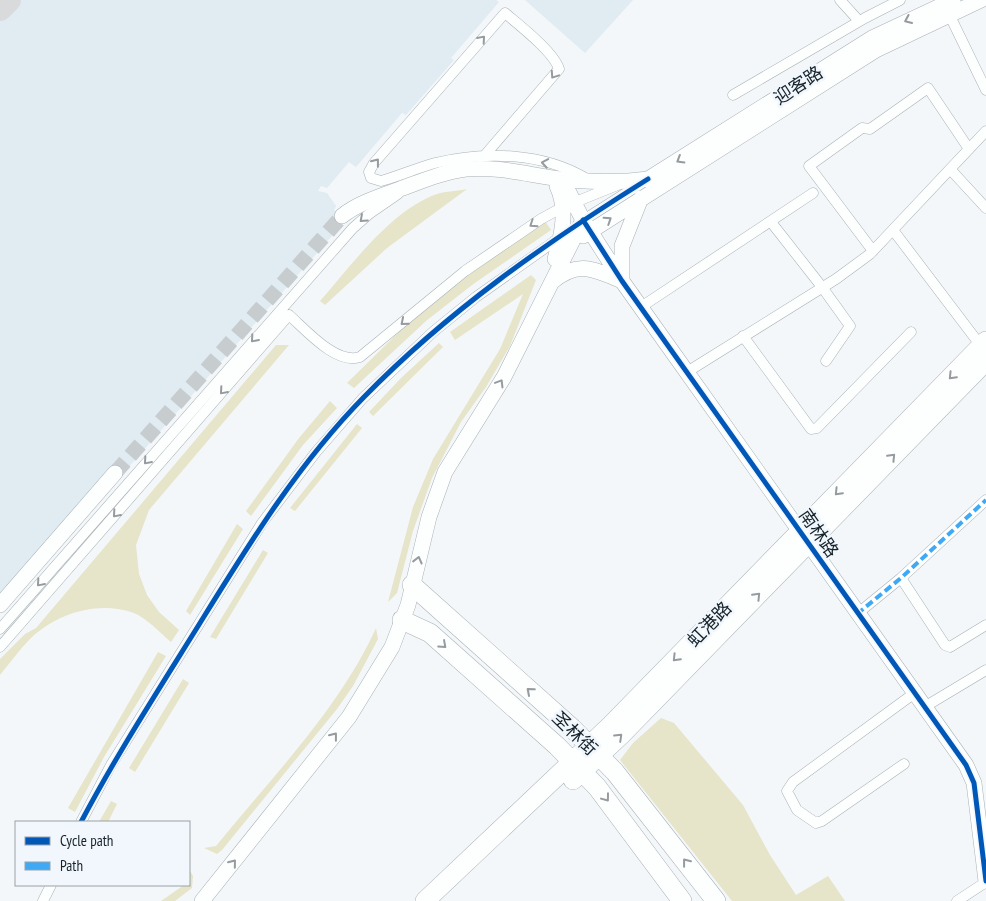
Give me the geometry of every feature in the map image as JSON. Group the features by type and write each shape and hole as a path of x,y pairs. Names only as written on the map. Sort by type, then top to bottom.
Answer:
{"highway":[{"name":"虹港路","path":"441,901 594,751 805,536 984,349"},
{"name":"圣林街","path":"412,585 615,772 716,901"},
{"name":"圣林街","path":"402,620 430,633 598,787 682,901"},
{"name":"虹港路","path":"426,901 577,767"}],"main road":[{"name":"迎客路","path":"648,179 872,38 951,7 981,0"},
{"name":"迎客路","path":"587,225 641,198 844,70 951,7"},
{"path":"342,216 368,201 419,182 465,169 506,170 590,181 625,182 648,179"},
{"name":"南林路","path":"558,178 568,205 587,225 622,281 805,536 857,614 926,706 966,765 974,783 984,842 986,881"},
{"path":"548,284 571,269 584,267 622,281 622,246 641,198"},
{"path":"202,901 349,717 392,647 412,585 429,517 445,472 504,377 548,284 564,242 568,205"},
{"path":"564,242 587,225"},
{"path":"0,605 115,473"}],"street":[{"path":"840,0 859,21"},
{"path":"733,95 859,21 900,0"},
{"path":"951,7 986,90"},
{"path":"485,155 559,68 556,62 533,38 505,13 374,163 369,172 371,178 381,181 434,164 485,155 498,155 555,164 590,181"},
{"path":"872,251 809,166 862,128 870,129 928,88 968,150"},
{"path":"687,372 822,287 872,251 986,131"},
{"path":"950,169 986,208"},
{"path":"587,225 648,179"},
{"path":"0,629 353,228 369,214 419,182"},
{"path":"0,647 289,314 333,353 347,359 360,357 465,272 541,219 568,205 625,182"},
{"path":"641,307 813,193"},
{"path":"771,222 850,326 826,362"},
{"path":"893,230 984,349"},
{"path":"82,821 111,766 262,523 316,452 363,398 433,332 476,297 564,242"},
{"path":"743,336 811,429 817,428 911,332"},
{"path":"857,614 901,578 986,500"},
{"path":"901,578 945,645 950,647 986,625"},
{"path":"926,706 986,670"},
{"path":"904,764 822,821 816,823 797,810 787,791 793,782 916,692"},
{"path":"957,901 986,881"},
{"path":"43,901 50,886"}],"shaded area":[{"path":"0,0 496,0 499,2 451,58 454,60 406,115 402,113 356,167 349,162 327,188 321,186 318,191 327,193 336,206 334,210 346,220 120,477 0,596"},
{"path":"525,0 633,0 585,53"},
{"path":"467,189 387,248 325,305 320,301 373,240 404,213 420,202 437,194"},
{"path":"545,221 551,230 472,285 426,321 354,388 347,383 404,327 475,270"},
{"path":"531,275 536,280 510,346 486,387 461,422 432,478 413,531 397,593 388,602 413,507 433,459 500,349 523,294 455,340 450,332"},
{"path":"439,343 443,347 373,416 369,412 401,378"},
{"path":"276,345 289,345 149,510 136,545 139,574 147,595 159,612 179,630 171,642 149,622 134,613 121,609 107,608 79,611 52,622 40,630 26,643 0,675 0,659 25,634 36,628"},
{"path":"330,401 337,408 303,445 251,516 246,511 299,438"},
{"path":"357,424 362,428 295,511 290,508"},
{"path":"237,524 243,529 190,615 186,611"},
{"path":"263,550 268,553 216,639 210,637"},
{"path":"376,628 378,639 353,686 337,709 222,850 217,854 204,848 216,846 303,741 344,686"},
{"path":"158,652 166,656 104,757 75,812 68,808"},
{"path":"183,679 189,683 135,772 129,768"},
{"path":"661,718 674,723 743,805 770,855 796,895 828,876 845,901 732,901 620,760 633,743"},
{"path":"111,801 117,804 108,821 100,821"},
{"path":"190,871 193,876 192,888 175,901 161,901 183,886 190,886"}],"taxiway":[{"path":"0,9 9,0"}],"tunnel":[{"path":"115,473 342,216"}],"marked path":[{"path":"857,614 901,578 986,500"}],"cycle path":[{"path":"82,821 109,772 218,593 256,534 317,449 364,397 396,366 464,307 536,253 648,179"},
{"path":"583,220 622,281 966,765 974,783 986,881"}]}
